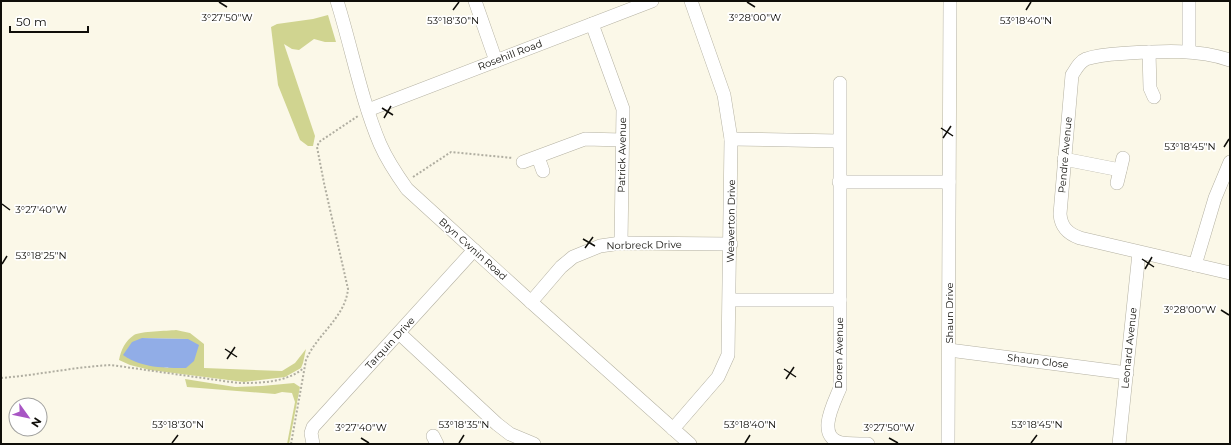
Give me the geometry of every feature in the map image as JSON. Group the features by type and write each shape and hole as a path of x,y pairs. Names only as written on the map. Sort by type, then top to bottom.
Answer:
{"street":[{"name":"Bryn Cwnin Road","path":"337,1 365,112 392,168 403,184 531,302 690,444"},
{"path":"475,1 496,61"},
{"name":"Rosehill Road","path":"365,112 652,1"},
{"name":"Weaverton Drive","path":"673,429 718,377 728,355 731,244 731,139 724,95 691,1"},
{"name":"Shaun Drive","path":"948,444 950,1"},
{"path":"1189,1 1189,51"},
{"name":"Patrick Avenue","path":"592,24 623,109 621,243"},
{"name":"Pendre Avenue","path":"1230,60 1189,51 1149,52 1108,55 1086,60 1079,65 1072,75 1060,214 1064,236 1073,236 1138,253 1195,264 1230,273"},
{"path":"1149,52 1150,88 1154,97"},
{"name":"Doren Avenue","path":"840,83 840,388 828,418 829,433 834,439 841,442 868,444"},
{"path":"523,162 585,139 622,140"},
{"path":"731,139 839,141"},
{"path":"538,157 543,171"},
{"path":"1064,159 1122,164 1117,183"},
{"path":"1195,264 1215,198 1230,162"},
{"path":"839,182 949,182"},
{"name":"Norbreck Drive","path":"531,302 561,267 573,257 600,246 621,243 731,244"},
{"name":"Tarquin Drive","path":"310,442 311,433 318,421 474,250"},
{"name":"Leonard Avenue","path":"1119,444 1138,253"},
{"path":"730,300 840,300"},
{"path":"399,333 497,424 508,439 534,444"},
{"name":"Shaun Close","path":"949,350 1127,373"}],"path":[{"path":"291,444 304,368 309,353 342,310 346,301 348,289 317,147 319,142 326,136 365,112"},
{"path":"403,184 451,152 518,158 523,162"},
{"path":"1,378 92,366 111,365 231,383 255,383 283,380 298,373 304,368"}],"green space":[{"path":"328,15 336,42 325,42 314,39 299,50 292,49 284,44 315,136 313,146 308,146 300,140 278,85 271,27 277,24 313,19"},
{"path":"176,330 190,333 204,344 204,368 282,371 295,363 306,349 301,368 285,377 244,382 150,370 130,365 119,360 124,346 134,335 148,332","holes":["142,338 188,339 168,368 159,366"]},
{"path":"185,379 235,387 294,383 300,387 289,444 287,444 295,402 292,393 282,392 275,394 187,387"}],"water":[{"path":"142,338 188,339 199,345 194,361 186,368 153,366 137,363 123,355 132,342"}]}
